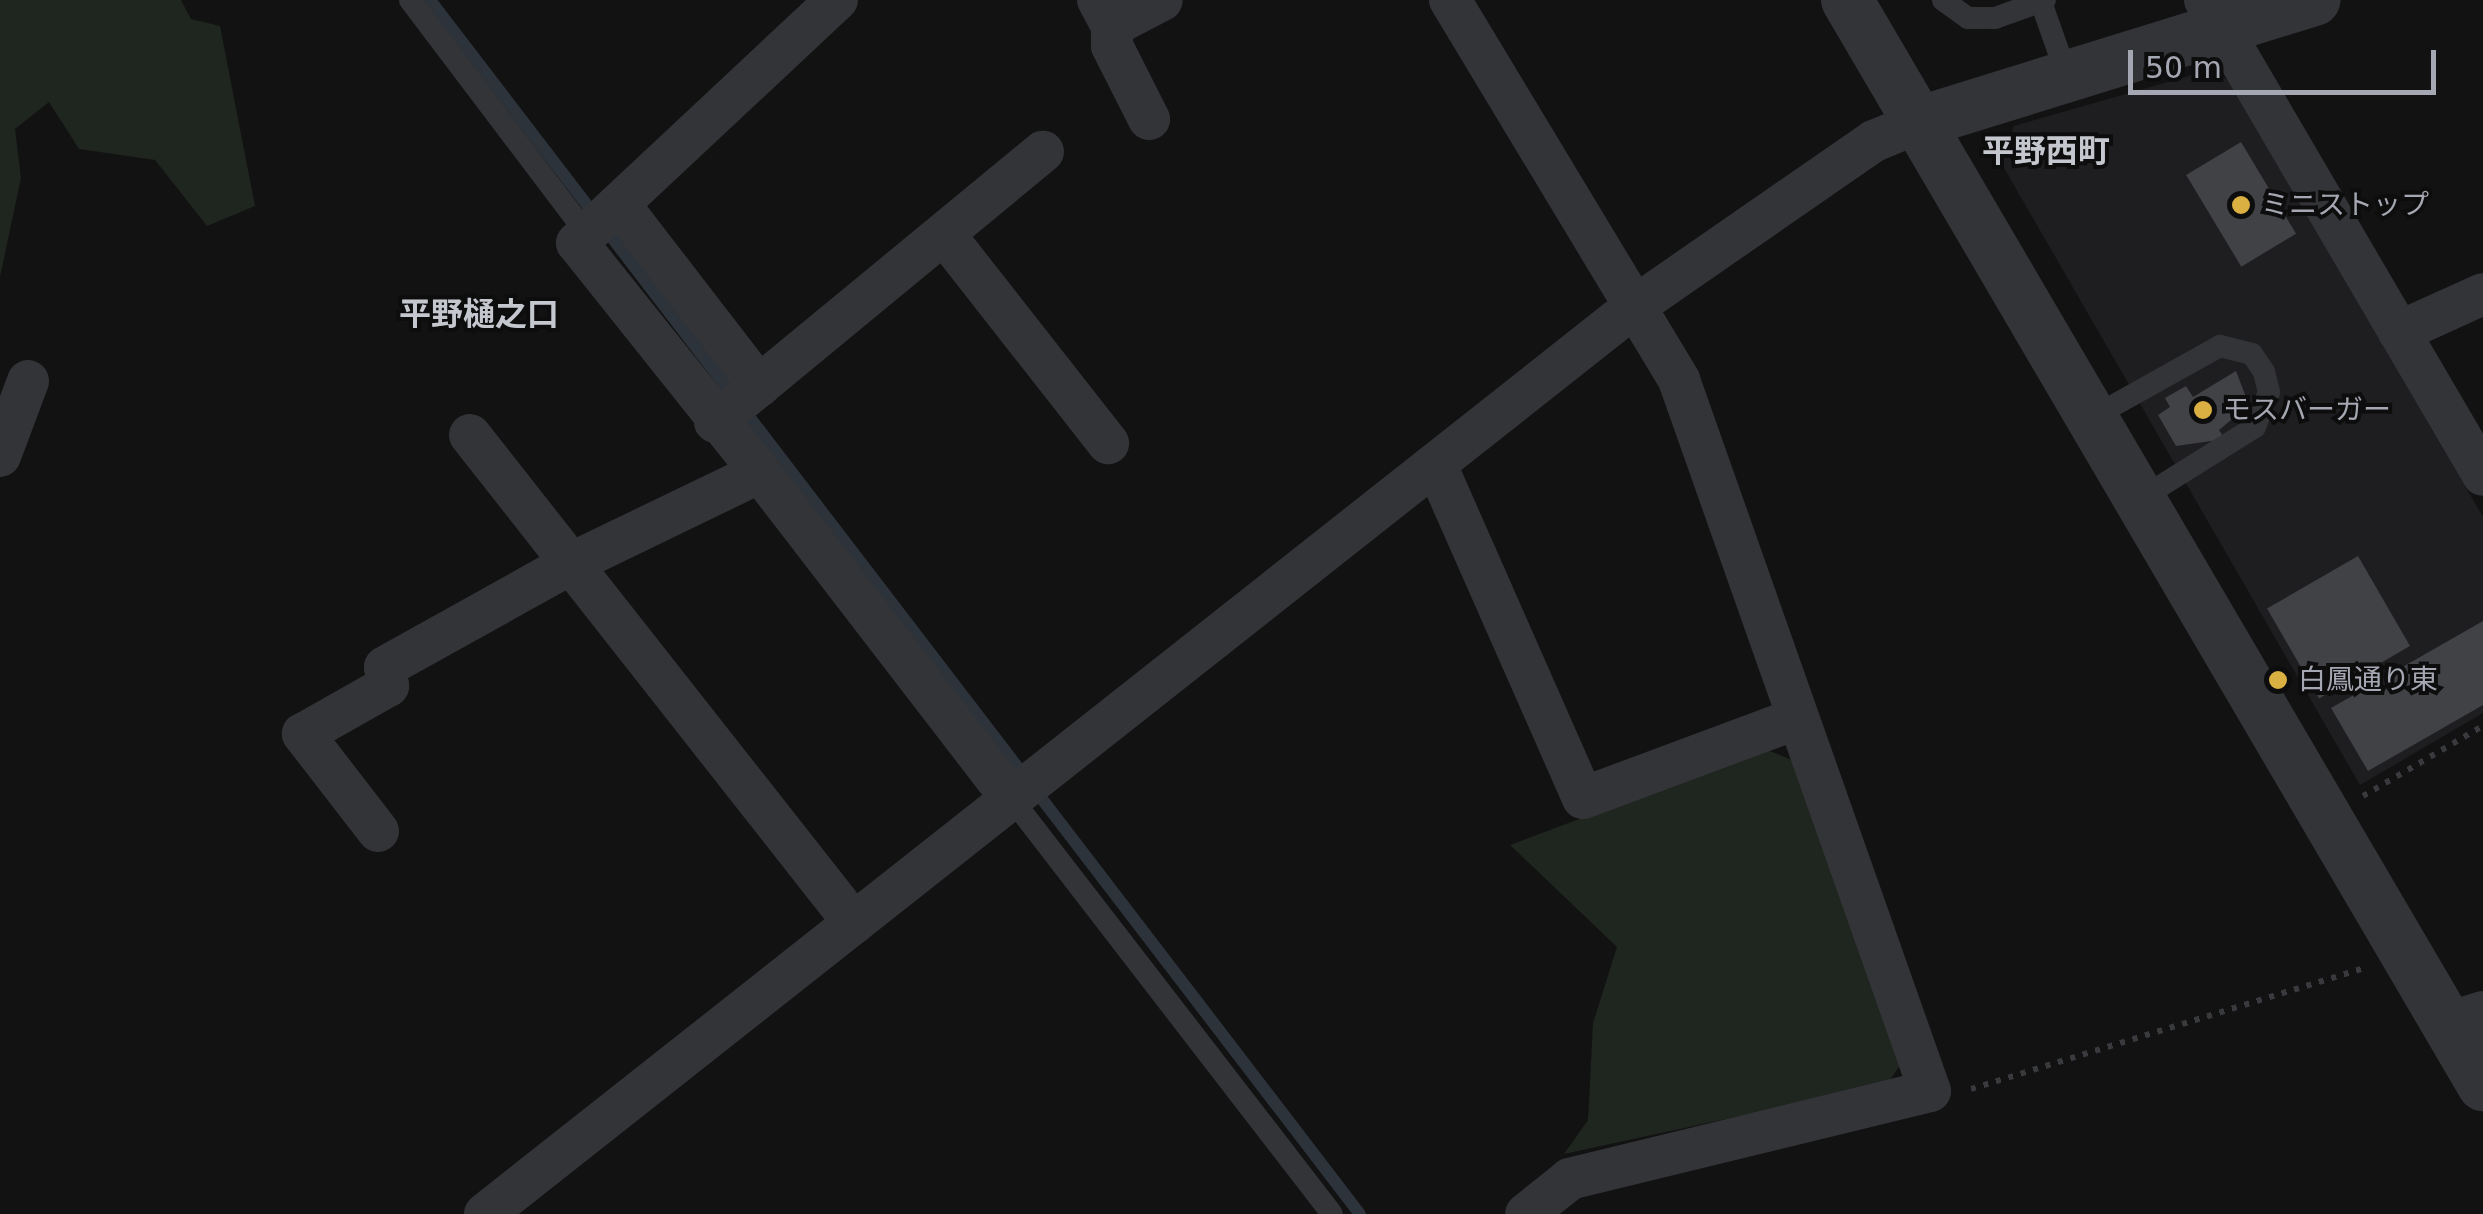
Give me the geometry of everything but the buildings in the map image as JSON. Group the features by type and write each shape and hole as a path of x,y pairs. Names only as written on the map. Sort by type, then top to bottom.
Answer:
{"street":[{"path":"1148,119 1112,46 1105,13 1162,0"},
{"path":"1450,0 1680,380 1930,1092 1570,1179 1526,1214"},
{"path":"1847,0 2138,500 2465,1018 2483,1085"},
{"path":"485,1214 1634,306 1874,141 1920,122 2067,76 2214,14 2315,0"},
{"path":"833,2 577,243 715,422 1024,788"},
{"path":"2214,14 2483,475"},
{"path":"715,422 1043,152"},
{"path":"619,204 759,386"},
{"path":"944,234 1108,443"},
{"path":"2399,332 2483,294"},
{"path":"0,456 28,381"},
{"path":"470,434 568,565 854,923"},
{"path":"1436,465 1584,798 1798,718"},
{"path":"378,832 303,734 388,686 385,667 568,565 760,472"}],"lane":[{"path":"410,0 587,234"},
{"path":"1943,0 1968,18 2043,1 2067,76"},
{"path":"2091,418 2220,346 2252,354 2264,372 2269,392 2255,427 2138,500"},
{"path":"1024,788 1332,1214"}],"path":[{"path":"2359,798 2483,726"},
{"path":"1930,1092 1954,1095 2366,968"}],"shaded area":[{"path":"0,0 181,0 191,19 220,26 255,206 207,226 155,160 79,149 49,102 15,129 21,178 0,277"},
{"path":"2210,70 2230,81 2483,517 2483,713 2360,785 2000,161 2014,126"},
{"path":"1765,749 1792,760 1901,1064 1887,1084 1564,1154 1588,1120 1593,1023 1617,947 1510,845"}],"waterway":[{"path":"430,0 1360,1214"}],"place":[{"name":"ミニストップ","path":"2241,205"},
{"name":"モスバーガー","path":"2203,410"},
{"name":"白鳳通り東","path":"2278,680"}],"district":[{"name":"平野西町","path":"2046,151"},
{"name":"平野樋之口","path":"479,314"}]}
